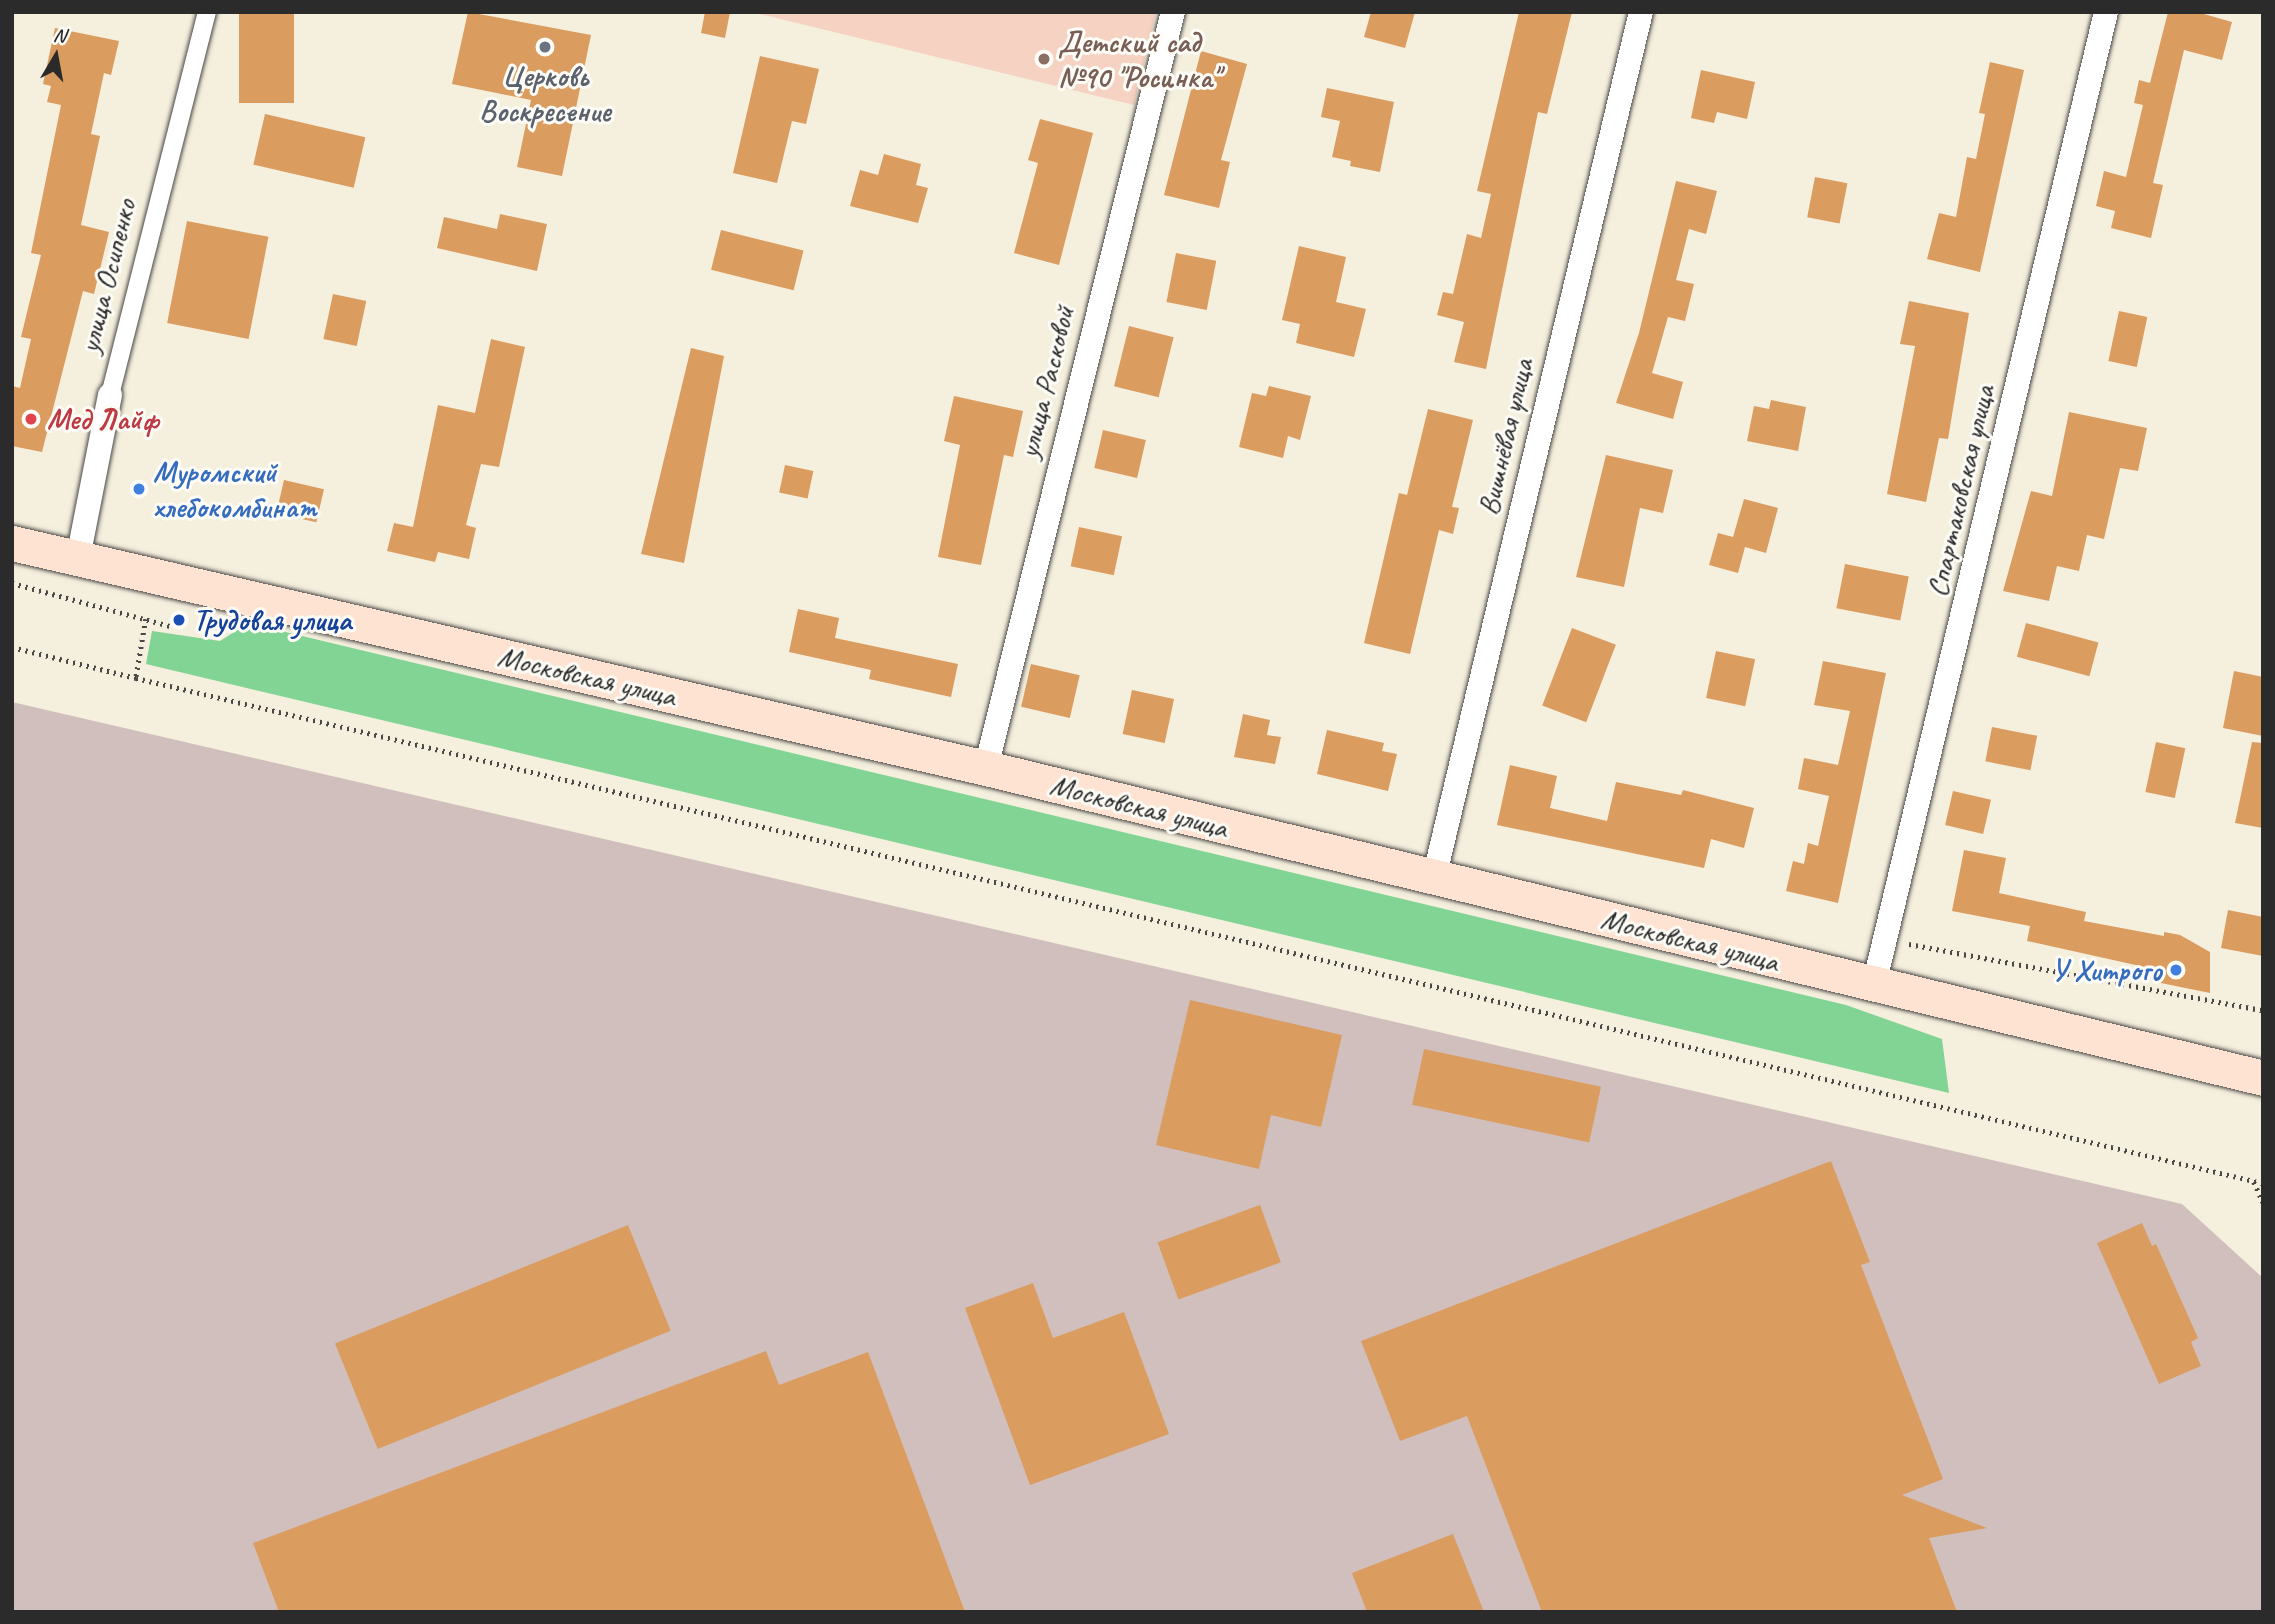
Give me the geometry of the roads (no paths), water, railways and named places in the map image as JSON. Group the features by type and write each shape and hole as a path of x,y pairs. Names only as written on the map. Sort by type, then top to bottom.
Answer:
{"main road":[{"name":"Московская улица","path":"12,543 986,768 2263,1078"}],"street":[{"name":"улица Осипенко","path":"78,558 110,395 206,12"},
{"name":"улица Расковой","path":"986,768 1173,12"},
{"name":"Вишнёвая улица","path":"1434,878 1641,12"},
{"name":"Спартаковская улица","path":"1874,985 2106,12"}],"place":[{"name":"Церковь Воскресение","path":"545,47"},
{"name":"Детский сад №90 \"Росинка\"","path":"1044,59"},
{"name":"Мед Лайф","path":"31,419"},
{"name":"Муромский хлебокомбинат","path":"139,489"},
{"name":"Трудовая улица","path":"179,620"},
{"name":"У Хитрого","path":"2176,970"}]}
